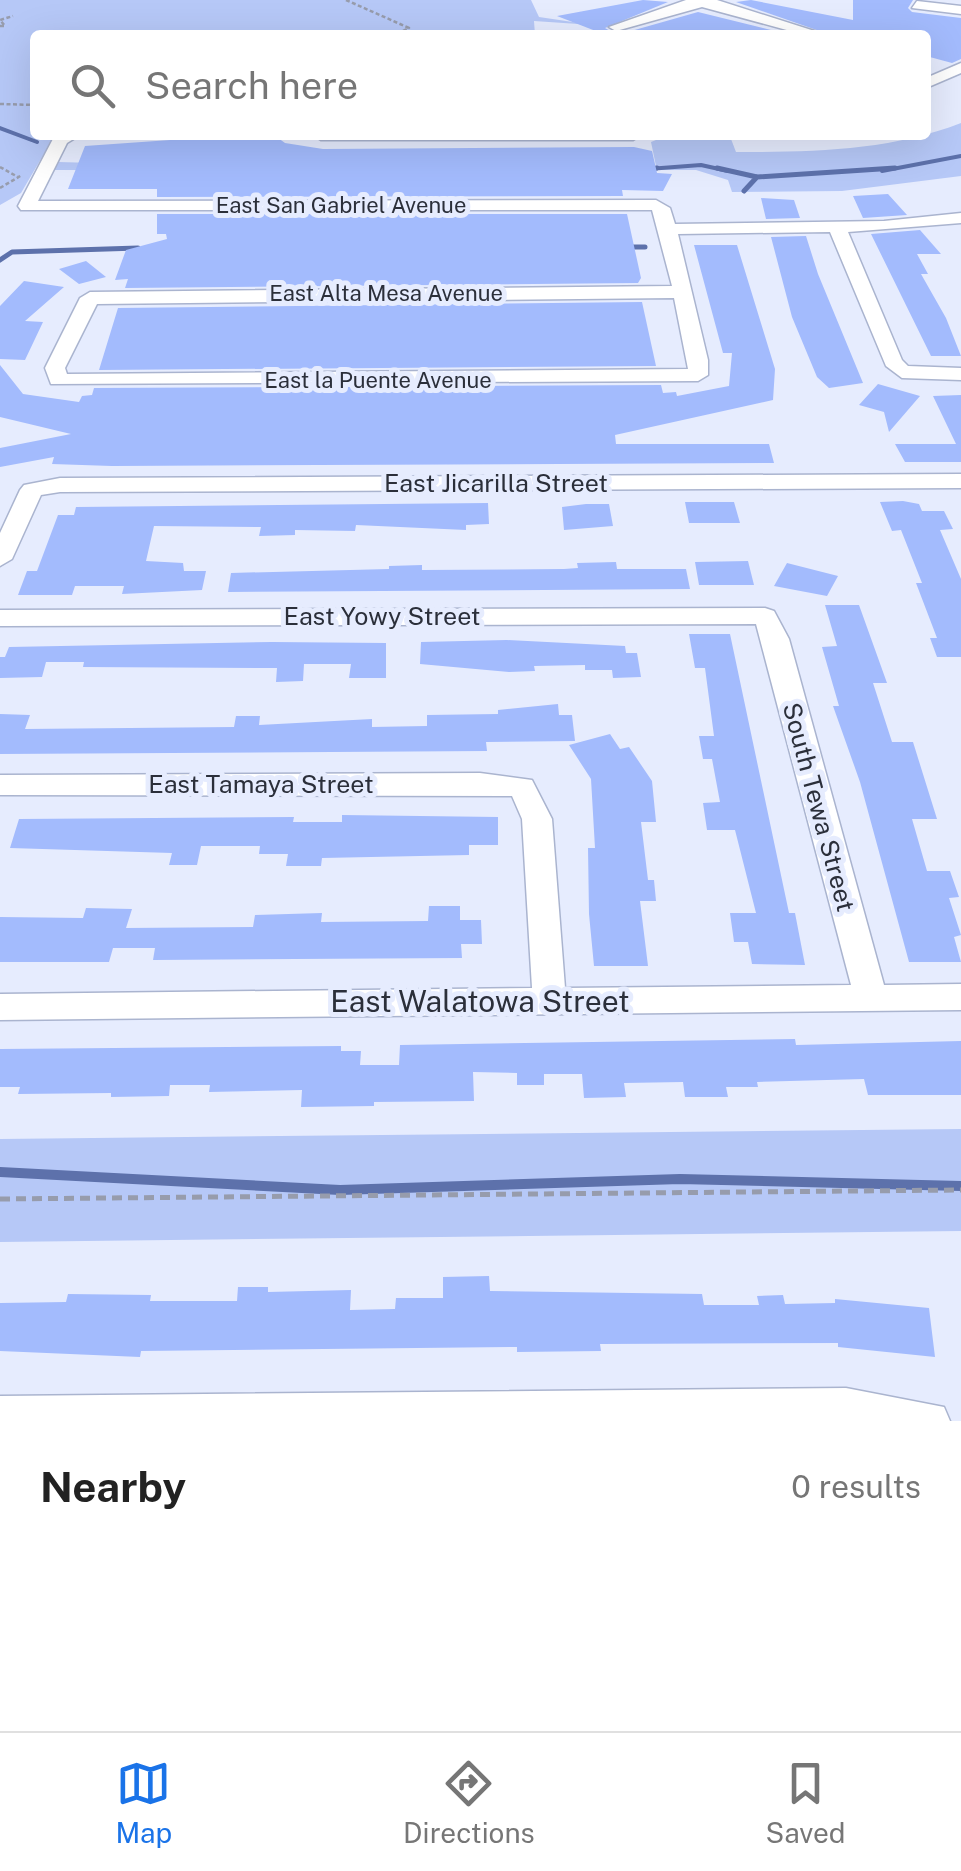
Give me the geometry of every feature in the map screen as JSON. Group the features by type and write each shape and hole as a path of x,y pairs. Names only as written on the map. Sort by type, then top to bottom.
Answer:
{"street":[{"path":"616,27 701,1 802,30"},
{"path":"917,4 961,10"},
{"path":"931,63 959,70"},
{"path":"931,82 959,70"},
{"name":"East San Gabriel Avenue","path":"60,140 27,206 656,205 664,212 668,229"},
{"path":"682,292 668,229 837,228 961,218"},
{"path":"837,228 893,362 902,372 961,374"},
{"name":"East Alta Mesa Avenue","path":"58,380 55,368 90,298 682,292"},
{"name":"East la Puente Avenue","path":"58,380 698,375 682,292"},
{"name":"East Jicarilla Street","path":"0,559 32,490 60,485 960,484"},
{"name":"East Yowy Street","path":"0,618 764,616"},
{"name":"South Tewa Street","path":"764,616 776,640 870,998"},
{"name":"East Tamaya Street","path":"0,785 480,783 522,787 537,819 548,1000"},
{"name":"East Walatowa Street","path":"0,1007 961,997"},
{"path":"0,1416 846,1408 929,1421"}],"path":[{"path":"346,0 409,28 405,30"},
{"path":"0,14 13,16 0,20 5,26 0,26"},
{"path":"0,104 30,105"},
{"path":"0,167 18,177 0,188"},
{"path":"0,1198 961,1190"}],"shaded area":[{"path":"0,0 531,0 539,17 593,25 534,21 535,30 30,30 30,140 52,140 21,193 0,205"},
{"path":"961,123 961,176 842,191 732,192 728,180 696,170 54,170 59,162 298,169 656,166 651,142 656,140 731,140 736,152 822,150 931,140 934,132"},
{"path":"961,1129 961,1231 0,1242 0,1139"}],"building":[{"path":"643,0 668,2 605,28 608,30 593,30 557,16"},
{"path":"751,0 853,20 853,0 913,0 908,8 912,12 961,18 961,59 952,63 931,57 931,30 817,30 736,2"},
{"path":"698,12 771,30 635,30"},
{"path":"170,140 281,140 323,149 634,147 652,151 657,173 672,174 663,191 622,190 623,196 157,197 157,189 68,189 85,146"},
{"path":"888,194 907,215 863,218 853,196"},
{"path":"761,198 794,200 800,218 766,219"},
{"path":"157,214 627,214 641,278 638,283 125,288 128,279 115,280 126,250 167,239 166,234 157,234"},
{"path":"920,230 941,254 917,254 928,274 921,274 946,318 961,356 931,356 871,234"},
{"path":"806,236 863,383 829,388 817,377 792,317 771,237"},
{"path":"694,245 737,245 775,369 773,400 615,435 616,444 769,444 774,463 112,466 52,464 54,457 0,467 0,448 71,434 0,417 0,365 23,394 79,402 82,396 92,395 94,388 661,385 663,393 676,392 677,396 729,386 732,353 723,353"},
{"path":"86,261 106,277 79,284 59,269"},
{"path":"24,281 64,287 25,321 43,322 25,360 0,359 0,306"},
{"path":"642,302 656,366 99,370 118,308"},
{"path":"878,384 920,396 889,432 884,412 859,405"},
{"path":"961,395 961,462 905,462 895,444 956,444 933,396"},
{"path":"685,502 734,502 740,523 689,523"},
{"path":"880,502 919,504 922,511 944,511 953,529 940,530 961,579 961,657 937,657 930,638 937,638 916,583 922,583 901,530 892,531"},
{"path":"488,503 489,524 466,525 466,530 356,525 355,531 295,530 295,535 259,536 261,527 154,526 146,561 183,563 184,571 206,571 202,590 122,594 124,586 75,586 72,595 18,595 27,571 37,571 58,515 74,515 76,507"},
{"path":"609,504 613,526 564,530 562,507"},
{"path":"748,561 754,585 699,585 695,562"},
{"path":"616,562 617,569 686,569 690,589 228,592 231,573 422,565 422,570 564,569 578,568 577,563"},
{"path":"787,563 838,576 827,596 774,586"},
{"path":"825,605 859,605 887,683 873,683 892,742 913,742 937,819 912,819 927,871 950,871 959,897 949,898 961,935 954,937 961,962 909,962 860,782 833,706 839,706 822,647 837,646"},
{"path":"689,634 730,634 789,913 795,913 805,965 752,964 748,942 734,942 730,913 756,913 735,830 707,830 703,803 720,802 712,759 703,759 699,736 714,736 705,668 695,668"},
{"path":"507,640 625,646 626,653 637,653 641,677 613,678 612,670 585,670 585,665 534,666 535,671 509,672 420,664 421,642"},
{"path":"386,643 386,678 349,678 351,664 304,664 303,681 276,682 277,668 83,667 84,662 46,662 42,677 0,678 0,657 5,657 9,647"},
{"path":"558,704 559,715 572,715 575,741 486,742 487,751 0,754 0,714 30,715 25,729 234,727 236,716 260,716 259,725 372,719 372,727 427,726 427,715 498,714 498,710"},
{"path":"610,734 620,749 629,747 652,781 656,822 641,822 648,880 654,880 656,901 640,901 648,966 594,966 589,914 588,848 595,848 591,779 569,745"},
{"path":"342,815 498,817 498,845 469,845 469,855 322,858 321,866 286,866 288,854 259,854 260,846 201,846 197,865 169,865 172,853 10,848 19,819 294,817 293,822 342,822"},
{"path":"429,906 460,906 460,920 481,920 482,944 461,944 462,958 153,960 155,948 113,948 109,962 0,962 0,917 83,918 86,908 132,909 126,928 253,927 255,915 322,913 321,922 428,921"},
{"path":"795,1039 796,1045 961,1041 961,1095 868,1095 864,1079 757,1082 758,1087 726,1087 728,1097 685,1097 683,1082 624,1083 626,1097 584,1098 582,1074 544,1074 544,1085 517,1085 517,1073 473,1072 474,1101 374,1102 374,1106 301,1107 302,1090 209,1092 210,1085 170,1085 169,1096 111,1097 111,1093 18,1094 20,1087 0,1087 0,1049 341,1046 341,1051 361,1051 360,1065 399,1065 400,1045"},
{"path":"489,1276 490,1291 702,1294 704,1305 759,1305 757,1296 783,1295 785,1304 835,1303 835,1299 929,1308 935,1357 838,1347 838,1343 600,1344 601,1351 517,1352 517,1347 141,1351 140,1357 0,1351 0,1303 66,1302 68,1294 151,1295 150,1301 237,1301 238,1287 268,1287 268,1292 351,1290 350,1310 395,1309 396,1298 443,1298 443,1277"}],"waterway":[{"path":"0,128 30,139"},
{"path":"32,140 37,142"},
{"path":"882,171 961,156"},
{"path":"657,168 648,169 701,165 728,171"},
{"path":"717,168 757,177"},
{"path":"757,177 895,168"},
{"path":"744,191 757,177"},
{"path":"627,247 645,247"},
{"path":"0,260 12,252 138,248"},
{"path":"0,1172 340,1190 680,1179 961,1186"}]}
